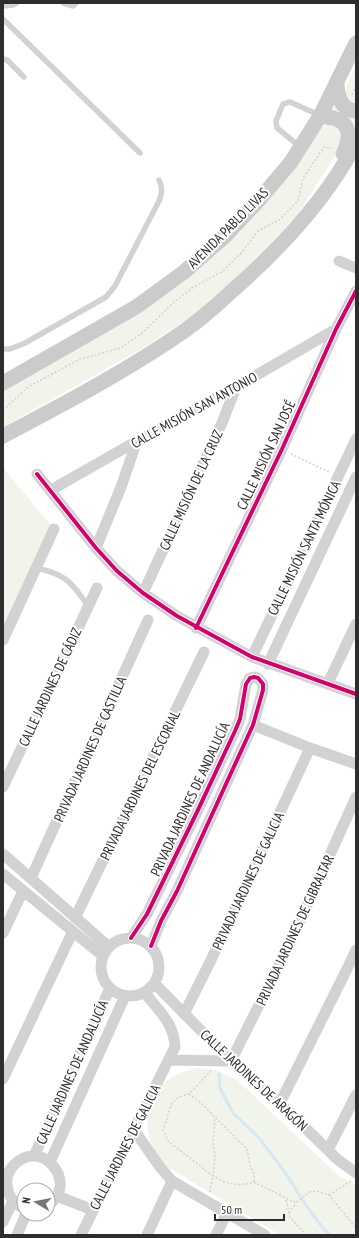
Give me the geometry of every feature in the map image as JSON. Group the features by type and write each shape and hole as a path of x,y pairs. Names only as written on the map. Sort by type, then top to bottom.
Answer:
{"main road":[{"name":"AVENIDA PABLO LIVAS","path":"3,383 136,307 184,272 225,236 259,200 291,162 320,116 356,43"},
{"path":"337,82 339,99 347,109 356,111"},
{"path":"320,116 336,119 345,126 349,133 347,146 324,193"},
{"path":"3,436 72,399 142,358 201,319 255,271 294,230 324,193 356,143"}],"street":[{"path":"339,261 356,268"},
{"name":"CALLE MISIÓN SAN JOSÉ","path":"196,628 282,449 336,329 356,291"},
{"name":"CALLE MISIÓN SAN ANTONIO","path":"51,490 236,387 336,329"},
{"name":"CALLE MISIÓN DE LA CRUZ","path":"143,592 222,423 236,387"},
{"name":"CALLE MISIÓN SANTA MÓNICA","path":"252,657 356,439"},
{"path":"96,548 121,487 137,441"},
{"path":"37,474 96,548 117,571 143,592 196,628 252,657 268,664 328,683 356,694"},
{"path":"338,477 354,480"},
{"name":"CALLE MISIÓN SANTA MÓNICA","path":"268,664 354,480"},
{"path":"3,640 54,529"},
{"name":"CALLE JARDINES DE CÁDIZ","path":"3,787 97,588"},
{"name":"PRIVADA JARDINES DE CASTILLA","path":"31,878 148,620"},
{"path":"328,683 356,624"},
{"name":"PRIVADA JARDINES DEL ESCORIAL","path":"76,918 204,652"},
{"name":"PRIVADA JARDINES DE ANDALUCÍA","path":"131,938 146,914 207,792 237,725 246,684 250,678 254,677 261,680 263,686 253,725 178,891 161,921 151,946"},
{"path":"253,725 310,748 356,764"},
{"name":"PRIVADA JARDINES DE GALICIA","path":"184,1014 211,960 310,748"},
{"name":"PRIVADA JARDINES DE GIBRALTAR","path":"225,1061 291,941 356,797"},
{"path":"3,854 76,918 106,952"},
{"path":"3,874 73,931 106,952"},
{"path":"3,933 23,891"},
{"path":"3,1079 73,931"},
{"path":"131,938 142,940 151,946 157,955 160,964 159,975 155,984 145,993 135,996 125,996 116,993 110,988 104,980 101,972 101,964 106,952 119,940 131,938"},
{"path":"280,1103 356,950"},
{"name":"CALLE JARDINES DE ARAGÓN","path":"155,984 184,1014 225,1061 280,1103 355,1176"},
{"name":"CALLE JARDINES DE ANDALUCÍA","path":"34,1156 110,988"},
{"name":"CALLE JARDINES DE GALICIA","path":"81,1235 92,1210 175,1047 175,1037 172,1027 145,993"},
{"name":"CALLE JARDINES DE ANDALUCÍA","path":"50,1162 125,996"},
{"path":"169,1060 225,1061"},
{"path":"328,1150 356,1095"},
{"path":"134,1130 160,1167 172,1181 265,1235"},
{"path":"16,1203 13,1201 7,1190 6,1171 24,1158 34,1156 50,1162 56,1169 60,1177 60,1187 57,1196 92,1210"},
{"path":"147,1235 172,1181"},
{"path":"3,1222 13,1201"},
{"path":"216,1235 227,1213"},
{"path":"16,1235 22,1222"}],"lane":[{"path":"3,6 17,3"},
{"path":"63,3 73,6 76,3"},
{"path":"3,19 140,153"},
{"path":"3,59 7,60 24,77"},
{"path":"300,148 277,128 276,120 283,104 290,102 320,116"},
{"path":"3,349 10,349 25,343 106,297 115,286 159,202 162,193 159,180"},
{"path":"36,568 52,571 66,579 76,589 88,606"}],"path":[{"path":"282,449 338,477"},
{"path":"225,1061 189,1094 179,1097 172,1103 163,1130 168,1141 213,1176 227,1184 246,1185 254,1182 297,1203"},
{"path":"189,1094 216,1117 247,1149 250,1165 254,1174 254,1182"},
{"path":"208,1202 215,1156 213,1143 216,1117"},
{"path":"329,1195 355,1176"},
{"path":"289,1213 306,1194 316,1191 329,1195 356,1228"},
{"path":"285,1198 290,1217 306,1235"}],"shaded area":[{"path":"356,66 356,105 350,102 346,93 348,82"},
{"path":"335,99 356,118 356,126 353,130 327,112"},
{"path":"328,124 333,125 342,131 343,143 298,214 255,261 195,314 143,348 3,427 3,388 148,306 321,127"},
{"path":"3,468 54,529 3,640"},
{"path":"198,1068 216,1070 236,1079 339,1176 356,1185 356,1235 280,1235 166,1166 155,1151 150,1140 148,1116 151,1105 156,1094 172,1077 185,1071"}],"waterway":[{"path":"219,1074 220,1088 233,1113 260,1139 287,1175 305,1204 330,1235"}],"cycle path":[{"path":"196,628 282,449 336,329 356,291"},
{"path":"37,474 96,548 117,571 143,593 177,616 252,657 356,694"},
{"path":"131,938 147,914 235,731 240,719 246,684 250,678 258,678 263,684 263,690 253,725 177,891 161,921 151,946"}]}
